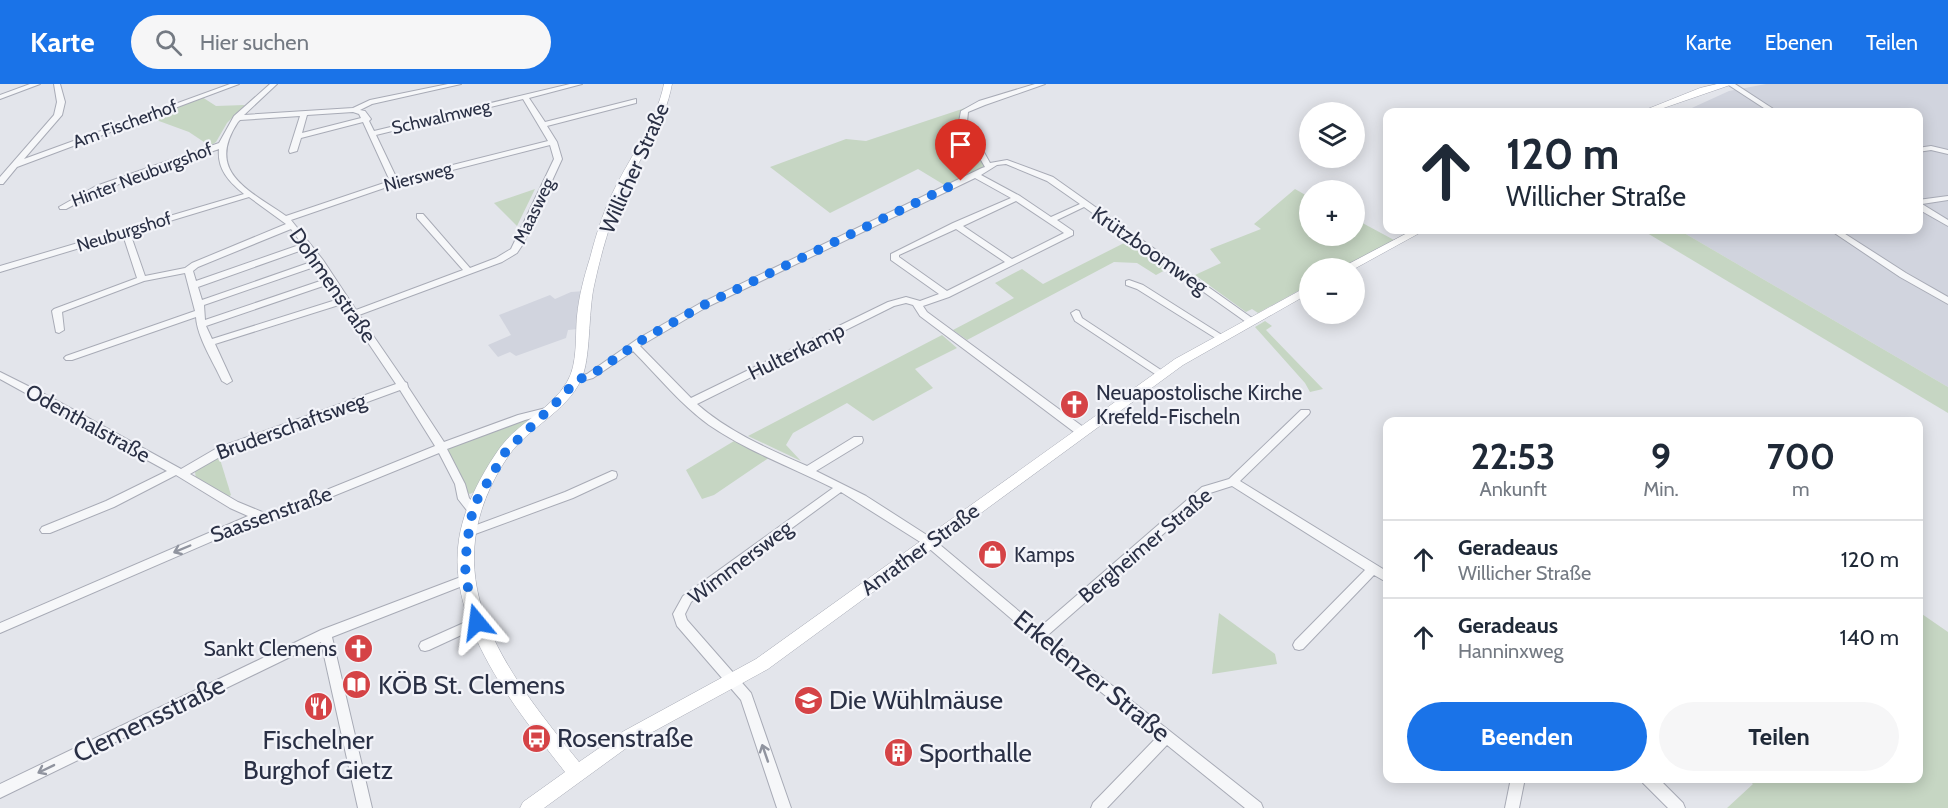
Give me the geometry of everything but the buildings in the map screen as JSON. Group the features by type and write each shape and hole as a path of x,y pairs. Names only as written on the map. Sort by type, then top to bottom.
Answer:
{"main road":[{"name":"Willicher Straße","path":"575,380 584,310 604,228 614,201 660,108 668,84"},
{"path":"1656,108 1703,90 1730,84"},
{"path":"1365,259 1412,234"},
{"name":"Anrather Straße","path":"529,808 630,736 734,682 787,647 1161,374 1249,320 1299,294"},
{"path":"575,380 566,393 506,451 475,505 467,533 466,580 477,622 491,655 515,693 577,773"}],"street":[{"path":"0,97 37,84"},
{"path":"0,182 58,115 61,102 57,84"},
{"name":"Am Fischerhof","path":"15,165 236,84"},
{"path":"222,145 237,118 274,84"},
{"path":"354,110 370,102 458,84"},
{"name":"Schwalmweg","path":"373,133 579,84"},
{"path":"575,380 590,376 702,306 988,166 963,122 965,111 982,103 1042,84"},
{"path":"1730,84 1768,108"},
{"name":"Maasweg","path":"354,314 499,260 514,251 558,159 558,153 525,97"},
{"path":"542,125 633,101"},
{"path":"237,118 354,110 363,112 394,183"},
{"path":"293,151 304,113"},
{"path":"298,136 367,119"},
{"name":"Niersweg","path":"58,330 57,311 142,279 188,270 289,222 394,183 552,142"},
{"name":"Dohmenstraße","path":"222,145 222,159 226,173 248,195 289,222 320,262 330,281 404,385 442,447 460,484 464,499 475,505"},
{"name":"Hinter Neuburgshof","path":"63,207 99,188 222,145"},
{"path":"1923,149 1932,148 1948,152"},
{"name":"Krützboomweg","path":"988,166 1007,162 1050,179 1249,320"},
{"path":"974,174 1017,198 1070,233 920,305 923,314 1082,432"},
{"name":"Neuburgshof","path":"0,269 248,195"},
{"path":"946,294 894,256 1017,198"},
{"path":"1923,202 1948,198"},
{"path":"1051,220 1081,206"},
{"path":"1923,206 1948,224"},
{"path":"420,216 467,270"},
{"path":"956,225 1011,262"},
{"path":"126,231 142,279"},
{"path":"1840,234 1865,252 1948,301"},
{"path":"194,285 307,245"},
{"path":"69,358 320,262"},
{"path":"188,270 194,285 201,325 227,381"},
{"path":"201,325 330,281"},
{"path":"1129,283 1140,287 1220,337"},
{"path":"209,343 344,300"},
{"name":"Hulterkamp","path":"690,403 902,300 910,300 920,305"},
{"path":"1076,313 1078,320 1161,374"},
{"name":"Erkelenzer Straße","path":"635,346 690,403 726,430 869,502 929,542 1039,635 1256,808"},
{"name":"Odenthalstraße","path":"0,375 259,516"},
{"name":"Bruderschaftsweg","path":"178,472 221,451 404,385"},
{"name":"Saassenstraße","path":"0,628 259,516 268,518 442,447 522,417 546,411"},
{"name":"Bergheimer Straße","path":"1039,635 1206,490 1233,482 1305,412"},
{"path":"808,470 858,440"},
{"name":"Odenthalstraße","path":"46,530 111,504 178,472"},
{"path":"467,533 569,495 612,475"},
{"path":"1233,482 1383,575"},
{"name":"Wimmersweg","path":"784,808 746,697 681,622 679,614 687,599 841,487"},
{"path":"1299,645 1373,569"},
{"name":"Clemensstraße","path":"0,791 325,634 466,580"},
{"path":"425,646 477,622"},
{"path":"325,634 365,808"},
{"path":"1098,808 1167,736"},
{"path":"1512,808 1517,783"},
{"path":"1653,783 1678,808"}],"shaded area":[{"path":"1766,84 1948,84 1948,387 1686,234 1923,234 1923,108 1692,108 1729,91"},
{"path":"585,291 578,329 568,330 566,338 516,356 510,352 498,357 488,345 511,335 499,315 550,295 555,299 571,292"}],"green space":[{"path":"202,97 216,106 245,105 227,123 216,142 210,146 189,132 148,117"},
{"path":"971,106 962,111 985,166 946,186 918,169 830,213 770,167 846,139 866,141"},
{"path":"535,189 517,226 494,203"},
{"path":"1295,189 1299,191 1299,246 1365,246 1365,224 1394,240 1360,258 1299,258 1299,290 1258,313 1252,309 1246,312 1195,275 1221,263 1210,249 1261,229 1254,224"},
{"path":"1649,234 1686,234 1948,387 1948,413"},
{"path":"1132,239 1171,267 1156,275 1137,263 1114,262 967,340 953,330 1014,298 995,283 1022,269 1043,284"},
{"path":"1265,321 1272,326 1266,330 1323,389 1310,392 1305,383 1255,327"},
{"path":"942,335 957,348 915,369 933,388 873,421 847,403 793,433 786,445 801,461 748,436"},
{"path":"528,419 529,421 476,491 468,493 447,448"},
{"path":"734,441 770,457 714,495 702,499 686,470"},
{"path":"219,456 231,495 228,497 196,479 195,472 201,465"},
{"path":"1219,613 1275,654 1277,664 1212,674"},
{"path":"1923,615 1948,632 1948,808 1727,808 1753,784 1923,783"}],"place":[{"name":"Neuapostolische Kirche Krefeld-Fischeln","path":"1075,404"},
{"name":"Kamps","path":"993,554"},
{"name":"Sankt Clemens","path":"358,648"},
{"name":"KÖB St. Clemens","path":"357,685"},
{"name":"Die Wühlmäuse","path":"808,700"},
{"name":"Fischelner Burghof Gietz","path":"318,706"},
{"name":"Rosenstraße","path":"536,738"},
{"name":"Sporthalle","path":"898,753"}],"route":[{"path":"477,622 466,580 465,563 467,533 477,500 506,451 525,430 566,393 575,380 590,376 642,340 702,306 961,181"}]}
